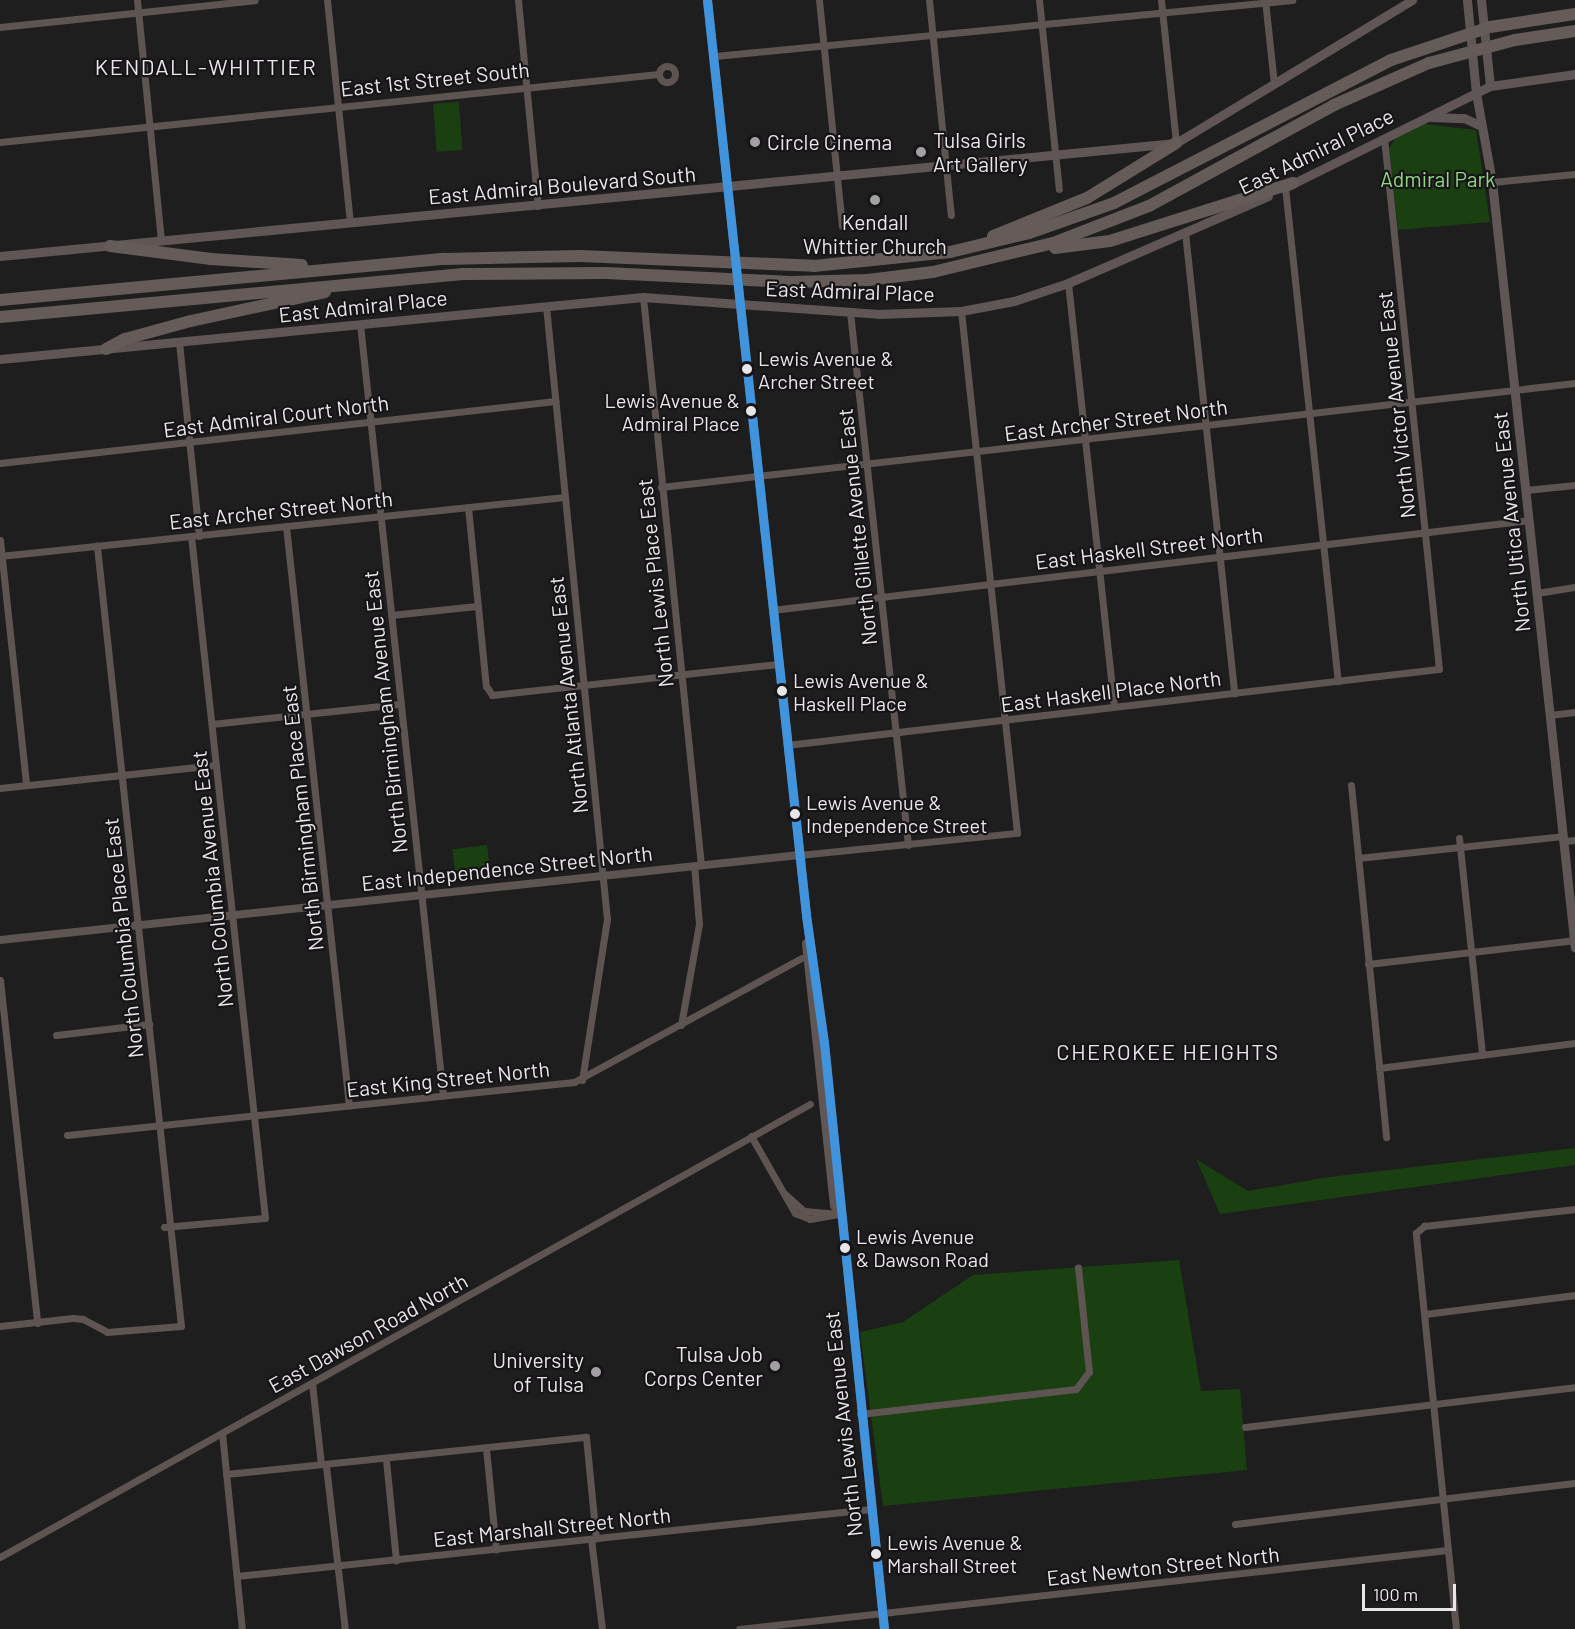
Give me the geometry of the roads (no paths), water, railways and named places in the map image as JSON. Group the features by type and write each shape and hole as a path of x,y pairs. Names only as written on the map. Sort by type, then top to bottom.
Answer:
{"highway":[{"path":"2,300 336,268 527,256 814,266 950,252 1029,233 1113,203 1356,75 1422,48 1490,27 1575,14"},
{"path":"1024,252 1149,206 1396,75 1494,45 1575,31"},
{"path":"950,252 1070,206 1176,143"},
{"path":"2,317 370,281 555,272 836,282 933,272 1024,252 1110,241 1289,185"},
{"path":"110,246 211,259 336,268"},
{"path":"106,348 125,339 191,321 370,281"}],"main road":[{"name":"North Lewis Avenue East","path":"707,0 715,56 806,915 824,1043 841,1204 839,1214 884,1629"},
{"name":"East Admiral Boulevard South","path":"0,256 1176,143 1412,0"},
{"name":"North Utica Avenue East","path":"1467,0 1476,93 1492,182 1575,943"},
{"path":"1482,4 1491,86"},
{"path":"1476,93 1491,86 1575,74"},
{"name":"East Admiral Place","path":"0,359 643,297 740,299 850,312 961,311 1014,301 1068,283 1289,185 1476,93"},
{"path":"1428,117 1464,118 1481,126"}],"street":[{"path":"137,0 161,240"},
{"path":"0,27 255,0"},
{"path":"327,0 350,223"},
{"path":"518,0 538,206"},
{"path":"819,0 842,226"},
{"path":"929,0 951,215"},
{"path":"1039,0 1059,189"},
{"path":"1161,0 1176,143"},
{"path":"715,56 1292,0"},
{"path":"1265,1 1274,84"},
{"name":"East 1st Street South","path":"0,142 659,74"},
{"name":"North Victor Avenue East","path":"1384,138 1439,669"},
{"path":"1492,182 1575,174"},
{"path":"1289,185 1308,414 1338,681"},
{"path":"1185,232 1234,693"},
{"path":"1068,283 1114,707"},
{"name":"North Lewis Place East","path":"643,297 698,865 699,924 681,1024"},
{"name":"North Atlanta Avenue East","path":"546,306 608,930 582,1080"},
{"path":"961,311 1004,719"},
{"name":"North Gillette Avenue East","path":"850,312 908,845"},
{"name":"North Birmingham Avenue East","path":"360,324 443,1096"},
{"name":"North Columbia Avenue East","path":"167,1226 265,1218 216,765 195,536 190,442 179,342"},
{"name":"East Archer Street North","path":"661,487 867,466 1575,382"},
{"name":"East Admiral Court North","path":"0,463 556,401"},
{"path":"1526,490 1575,484"},
{"name":"East Archer Street North","path":"1,556 565,497"},
{"path":"468,507 477,606 490,693 778,664"},
{"name":"East Haskell Street North","path":"772,610 1529,520"},
{"name":"North Birmingham Place East","path":"286,526 349,1106"},
{"path":"0,540 26,785"},
{"name":"North Columbia Place East","path":"37,1323 83,1319 107,1332 181,1326 167,1226 160,1125 97,546"},
{"path":"1537,593 1575,587"},
{"path":"391,615 477,606"},
{"name":"East Haskell Place North","path":"787,745 1439,669"},
{"path":"212,724 400,704"},
{"path":"1550,715 1575,712"},
{"name":"East Independence Street North","path":"0,939 1017,833 1004,719"},
{"path":"0,788 216,765"},
{"path":"1351,785 1386,1137"},
{"path":"1459,838 1482,1055"},
{"path":"1358,858 1563,838 1575,840"},
{"path":"1368,964 1470,951 1575,943"},
{"name":"East King Street North","path":"67,1135 582,1080 801,958"},
{"path":"0,980 37,1323 0,1326"},
{"path":"56,1035 149,1024"},
{"path":"1379,1068 1575,1043"},
{"name":"East Dawson Road North","path":"0,1557 810,1104"},
{"path":"751,1136 787,1204 799,1216 815,1219 839,1214"},
{"path":"1456,1629 1416,1233 1424,1226 1575,1209"},
{"path":"860,1414 1076,1389 1089,1372 1078,1268"},
{"path":"1425,1314 1575,1295"},
{"path":"312,1383 345,1629"},
{"path":"1245,1426 1575,1387"},
{"path":"222,1433 242,1629"},
{"path":"226,1474 386,1460 586,1437 602,1629"},
{"path":"486,1448 496,1550"},
{"path":"386,1460 396,1561"},
{"path":"1235,1524 1575,1483"},
{"name":"East Marshall Street North","path":"237,1576 871,1509"},
{"name":"East Newton Street North","path":"738,1629 790,1626 882,1613 1448,1550"}],"place":[{"name":"Circle Cinema","path":"755,142"},
{"name":"Tulsa Girls Art Gallery","path":"921,152"},
{"name":"Kendall Whittier Church","path":"875,200"},
{"name":"Lewis Avenue & Archer Street","path":"747,369"},
{"name":"Lewis Avenue & Admiral Place","path":"751,411"},
{"name":"Lewis Avenue & Haskell Place","path":"782,691"},
{"name":"Lewis Avenue & Independence Street","path":"795,814"},
{"name":"Lewis Avenue & Dawson Road","path":"845,1248"},
{"name":"Tulsa Job Corps Center","path":"775,1366"},
{"name":"University of Tulsa","path":"596,1372"},
{"name":"Lewis Avenue & Marshall Street","path":"876,1554"}],"district":[{"name":"KENDALL-WHITTIER","path":"206,67"},
{"name":"CHEROKEE HEIGHTS","path":"1168,1052"}],"park label":[{"name":"Admiral Park","path":"1438,179"}]}
